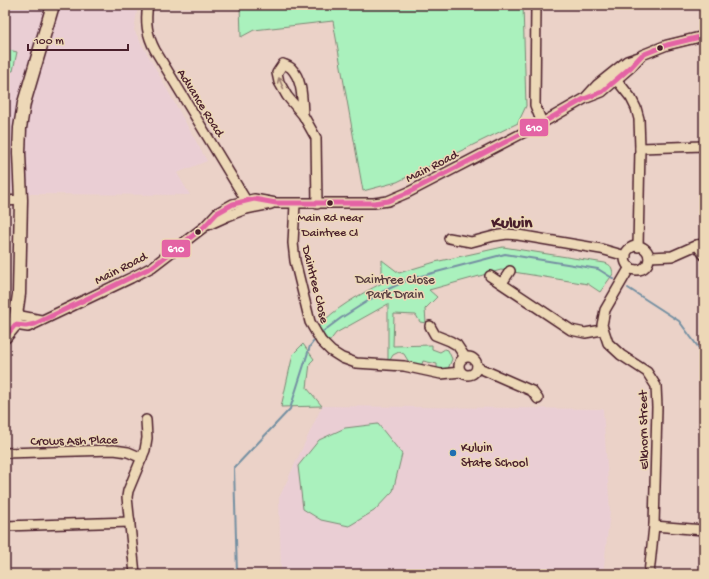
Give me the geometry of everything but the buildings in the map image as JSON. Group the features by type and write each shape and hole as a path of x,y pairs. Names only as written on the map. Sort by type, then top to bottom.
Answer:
{"main road":[{"path":"5,337 19,294 21,200 19,153 20,128 24,103 53,5"}],"street":[{"name":"Advance Road","path":"148,5 146,20 149,40 244,197 245,205"},
{"path":"536,5 535,105 542,123"},
{"name":"Main Road","path":"11,320 41,320 152,267 204,227 220,210 232,204 245,205 254,199 276,203 294,204 358,204 388,201 409,192 542,123 584,99 597,85 614,77 627,60 639,58 650,51 667,45 704,36"},
{"path":"303,115 298,78 291,68 283,64 276,73 279,82 287,96 303,115 316,138 317,204"},
{"path":"614,77 631,98 639,119 640,148 638,247"},
{"path":"640,148 704,146"},
{"path":"5,201 21,200"},
{"name":"Daintree Close","path":"294,204 295,261 310,322 321,341 336,355 356,363 404,366 441,374 461,372"},
{"path":"449,238 471,242 500,235 518,235 601,249 626,256"},
{"path":"649,257 672,256 701,245 704,255"},
{"path":"638,247 645,250 649,257 648,263 644,268 636,270 630,268 626,261 626,256 630,249 638,247"},
{"path":"490,276 571,330 585,332 602,330 605,310 630,268"},
{"path":"502,283 510,271"},
{"path":"430,326 435,335 457,345 465,357"},
{"name":"Elkhorn Street","path":"602,330 608,343 620,355 647,372 656,386 657,407 654,526 650,574"},
{"path":"477,367 472,374 466,375 459,370 459,363 460,360 465,357 468,356 474,358 477,367 532,391 538,399"},
{"path":"135,574 127,504 128,491 142,458 146,444 146,420"},
{"name":"Crows Ash Place","path":"5,453 114,450 128,452 142,458"},
{"path":"5,526 130,522"},
{"path":"654,526 704,530"}],"shaded area":[{"path":"5,5 138,5 134,30 207,161 177,173 190,195 32,194 5,191 5,71 13,71 17,52 5,49"},
{"name":"Kuluin State School","path":"322,406 603,409 610,511 603,574 281,574 279,498"}],"green space":[{"path":"240,5 523,5 526,106 518,123 397,182 363,191 333,21 254,30 241,37"},
{"path":"5,49 17,52 13,71 5,71"},
{"name":"Daintree Close Park Drain","path":"503,247 605,263 611,267 613,274 600,292 588,284 501,270 429,290 437,297 425,309 426,323 420,322 416,315 394,314 393,346 432,345 432,349 440,352 445,349 448,350 452,359 448,369 437,371 437,364 423,361 421,367 410,364 404,354 399,352 388,360 388,304 336,333 329,342 318,327 332,314 356,297 382,283 382,260 399,273 435,262"},
{"path":"303,344 314,359 310,363 307,388 322,406 281,407 293,354"},
{"path":"378,424 402,454 393,491 374,511 349,526 321,520 303,509 298,466 319,440 345,428"}],"waterway":[{"name":"Daintree Close Park Drain","path":"321,333 341,318 382,292 410,279 505,254 598,269 614,279"},
{"path":"628,288 679,321 704,355"},
{"name":"Daintree Close Park Drain","path":"237,574 234,468 290,409 310,346 314,341"}],"transit line":[{"name":"610","path":"5,337 15,325 26,326 35,324 152,267 204,227 217,213 233,204 254,199 276,203 374,203 388,201 409,192 542,123 584,99 602,92 631,67 642,55 667,45 704,36"}],"place":[{"name":"Main Rd near Daintree Cl","path":"330,203"},
{"name":"Kuluin State School","path":"453,453"}],"district":[{"name":"Kuluin","path":"512,221"}]}
